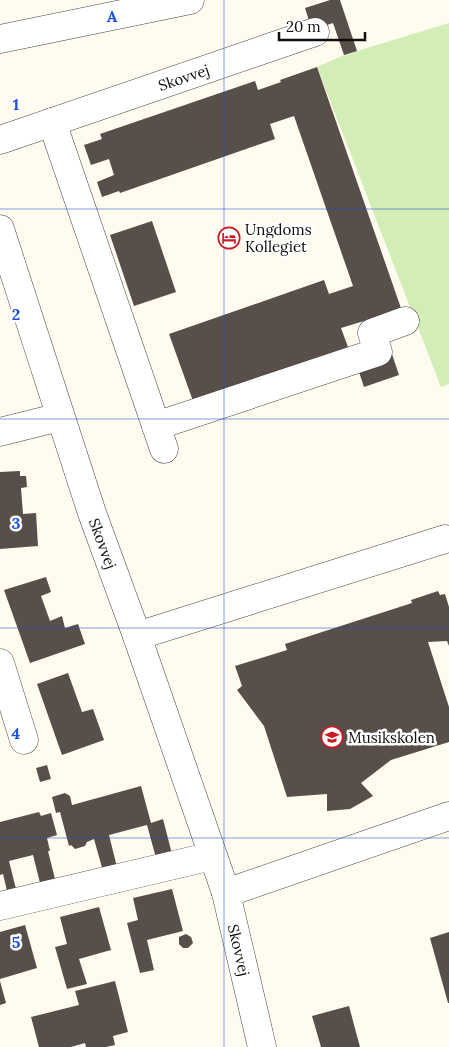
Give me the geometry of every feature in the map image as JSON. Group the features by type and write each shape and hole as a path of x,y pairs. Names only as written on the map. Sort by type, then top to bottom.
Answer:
{"street":[{"path":"0,39 190,0"},
{"name":"Skovvej","path":"0,140 315,32"},
{"path":"52,122 160,437 378,352 372,333 404,322"},
{"name":"Skovvej","path":"0,229 92,513 137,636 226,893 262,1047"},
{"path":"0,432 60,417"},
{"path":"137,636 445,539"},
{"path":"0,663 24,740"},
{"path":"226,893 449,816"},
{"path":"0,906 212,856"}],"green space":[{"path":"449,23 449,384 441,387 317,67 344,55"}],"building":[{"path":"330,0 340,0 357,51 344,55 333,23 312,30 305,8"},
{"path":"317,67 402,311 365,324 364,321 341,328 348,347 193,401 169,334 324,280 329,294 353,286 294,116 270,124 275,139 120,193 119,191 102,197 97,182 114,175 109,159 91,165 84,145 102,139 100,134 255,81 258,90"},
{"path":"152,221 176,292 134,306 110,235"},
{"path":"392,354 399,375 364,387 357,366"},
{"path":"20,471 20,476 26,476 27,487 21,488 23,514 36,513 38,546 0,549 0,472"},
{"path":"46,577 51,592 41,596 50,621 62,616 65,628 78,624 85,644 30,663 4,590"},
{"path":"438,591 440,595 445,594 449,607 449,646 447,641 428,642 449,707 449,742 391,760 361,783 373,796 350,809 327,811 327,794 287,797 264,726 237,690 242,686 235,666 287,650 285,644 412,603 411,600"},
{"path":"68,673 82,712 93,709 104,740 62,755 37,684"},
{"path":"47,765 51,779 40,782 36,768"},
{"path":"141,786 151,823 163,819 172,854 156,858 147,825 109,835 117,867 103,871 94,839 87,842 85,846 75,849 71,845 69,846 60,812 56,813 52,797 65,793 70,796 72,805"},
{"path":"39,812 41,816 51,813 57,835 47,838 50,851 48,851 56,883 41,887 33,855 9,861 17,893 8,895 3,874 0,875 0,822"},
{"path":"172,889 183,931 147,940 154,970 140,973 127,923 138,920 133,898"},
{"path":"99,907 111,950 79,959 87,984 67,989 55,947 67,944 60,917"},
{"path":"25,925 37,968 0,979 0,932"},
{"path":"449,932 449,1003 448,1003 430,938"},
{"path":"186,934 191,937 193,943 188,948 183,948 179,944 179,937"},
{"path":"0,981 6,1003 0,1005"},
{"path":"115,981 128,1032 113,1036 115,1045 86,1047 85,1043 71,1047 39,1047 31,1017 79,1005 75,991"},
{"path":"349,1006 360,1047 321,1047 312,1016"}],"place":[{"name":"Ungdoms Kollegiet","path":"229,238"},
{"name":"Musikskolen","path":"332,737"}]}
